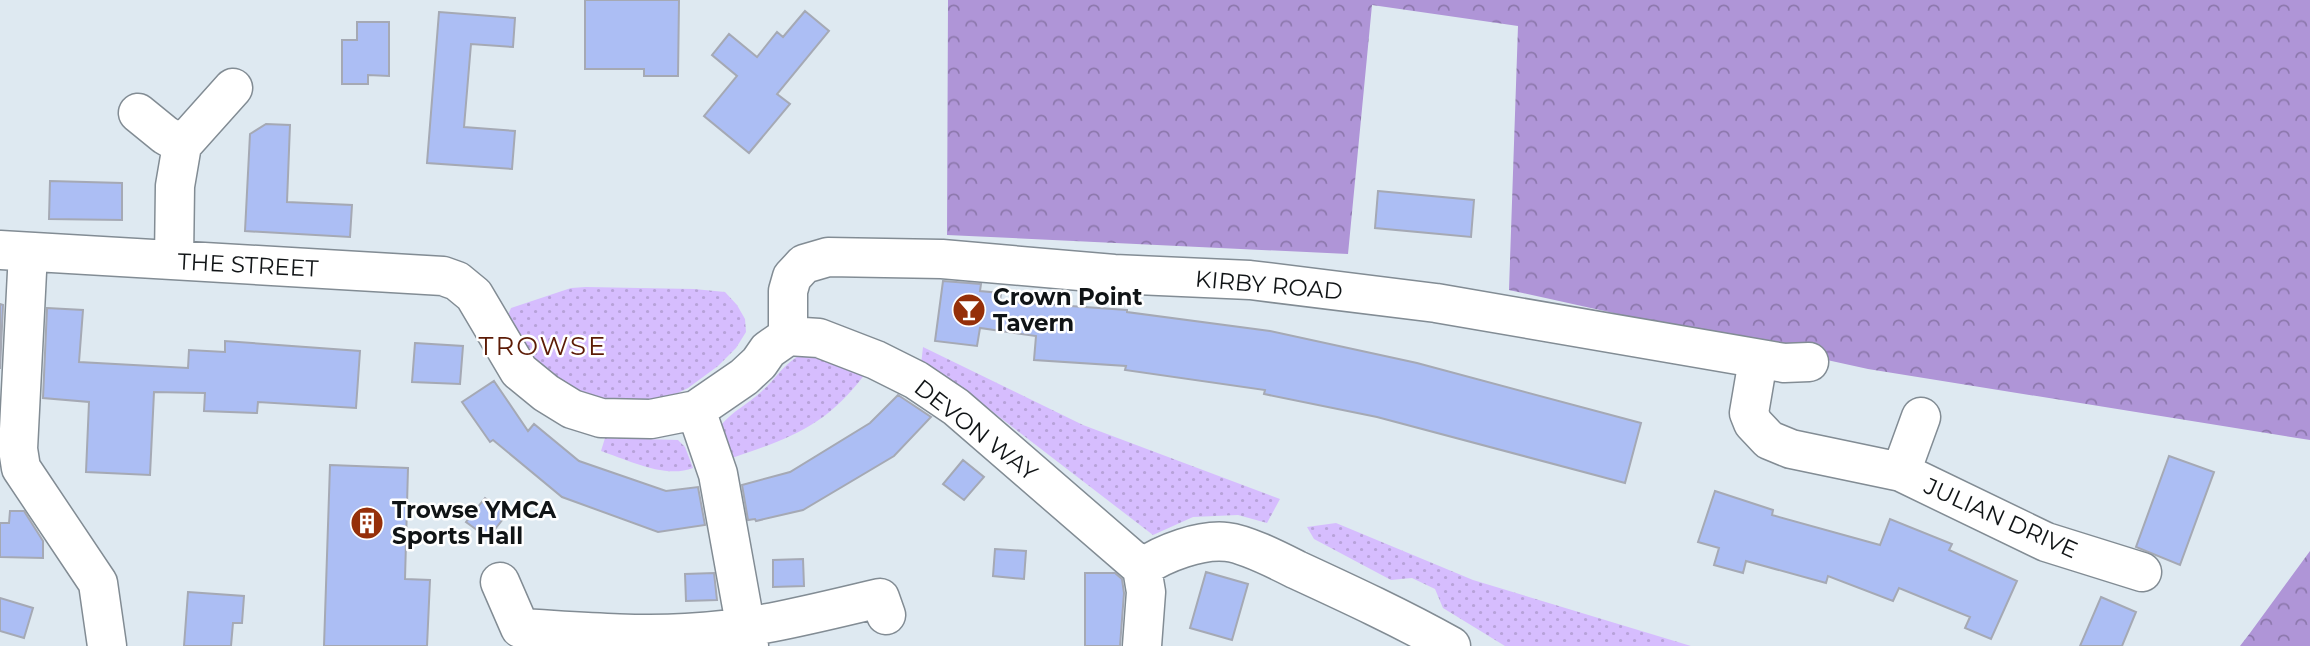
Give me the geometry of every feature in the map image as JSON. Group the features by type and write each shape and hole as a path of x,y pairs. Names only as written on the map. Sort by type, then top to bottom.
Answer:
{"street":[{"path":"174,260 175,186 182,145 233,88"},
{"path":"138,113 182,145"},
{"path":"14,251 18,449 21,468 99,583 107,646"},
{"name":"THE STREET","path":"14,251 443,276 468,288 519,370 546,393 572,408 601,418 630,420 651,419 696,410"},
{"name":"KIRBY ROAD","path":"788,336 788,291 792,277 804,264 828,257 943,259 1114,274 1250,280 1436,303 1784,363 1809,362"},
{"path":"748,636 718,474 696,410 744,377 760,363 768,350 788,336"},
{"name":"DEVON WAY","path":"788,336 818,338 876,360 916,380 956,407 1142,568"},
{"name":"JULIAN DRIVE","path":"1758,359 1749,413 1753,423 1769,440 1791,449 1901,472 2046,542 2142,572"},
{"name":"JULIAN DRIVE","path":"1901,472 1922,417"},
{"path":"1142,646 1146,592 1142,568 1159,556 1191,546 1228,542 1270,557 1400,617 1451,646"},
{"path":"500,582 516,637 687,633 748,636 802,617 880,598 886,615"}],"shaded area":[{"path":"571,288 725,292 745,319 746,332 736,348 718,366 688,388 664,400 584,398 549,377 524,346 508,315 511,308"},
{"path":"923,347 1083,425 1280,499 1267,523 1238,515 1193,517 1153,535 955,383 921,365"},
{"path":"802,354 811,354 865,374 836,406 806,428 732,458 722,424"},
{"path":"605,438 678,440 685,447 693,468 682,471 659,470 635,463 601,451"},
{"path":"1336,523 1473,580 1691,646 1505,646 1443,608 1435,589 1412,578 1391,580 1314,539 1307,527"}],"green space":[{"path":"948,0 2310,0 2310,440 1868,369 1509,290 1518,26 1372,5 1348,254 947,235"},
{"path":"2310,551 2310,646 2240,646 2250,633"}],"building":[{"path":"585,0 679,0 678,76 644,76 644,69 585,69"},
{"path":"805,11 829,31 777,94 790,104 749,153 704,116 737,76 712,55 729,34 757,57 777,32 783,37"},
{"path":"439,12 515,18 513,47 471,44 464,127 515,131 512,169 427,163"},
{"path":"357,22 389,22 389,76 368,75 368,84 342,84 342,40 357,40"},
{"path":"266,124 290,125 287,202 352,205 350,237 245,231 250,134"},
{"path":"50,181 122,183 122,220 49,219"},
{"path":"1378,191 1474,200 1471,237 1375,228"},
{"path":"943,281 981,284 980,291 1001,293 1000,301 1127,310 1270,331 1417,363 1641,423 1625,483 1377,417 1264,394 1265,390 1125,370 1126,366 1034,360 1036,336 980,328 977,346 935,341"},
{"path":"0,304 3,305 0,369"},
{"path":"47,308 83,310 79,362 188,368 189,350 225,352 225,341 360,351 356,408 258,402 257,413 204,411 205,393 154,392 150,475 86,472 89,402 43,398"},
{"path":"415,343 463,346 460,384 412,382"},
{"path":"494,381 528,431 534,424 579,461 666,491 698,487 705,525 658,532 562,497 493,440 490,442 462,402"},
{"path":"898,395 931,417 894,456 803,510 756,521 748,520 742,485 790,472 870,423"},
{"path":"2169,456 2214,472 2180,565 2136,547"},
{"path":"963,460 984,477 964,500 943,484"},
{"name":"Trowse YMCA Sports Hall","path":"330,465 408,468 405,579 430,580 427,646 324,646"},
{"path":"1715,491 1773,510 1772,515 1880,545 1890,519 1952,544 1949,550 2017,581 1991,639 1965,628 1970,617 1899,588 1893,601 1828,576 1826,583 1746,561 1743,573 1714,565 1719,548 1698,542"},
{"path":"485,498 507,514 488,538 466,522"},
{"path":"10,511 24,511 43,541 43,558 0,557 0,523 9,523"},
{"path":"995,549 1026,551 1024,579 993,576"},
{"path":"803,559 804,586 773,587 773,560"},
{"path":"1206,572 1248,584 1232,640 1190,628"},
{"path":"714,573 717,600 686,601 685,574"},
{"path":"1085,573 1115,573 1122,579 1124,593 1120,646 1085,646"},
{"path":"188,592 244,596 242,623 233,623 231,646 184,646"},
{"path":"2101,597 2136,612 2122,646 2080,646"},
{"path":"0,598 33,608 24,638 0,631"}],"place":[{"name":"Crown Point Tavern","path":"969,310"},
{"name":"Trowse YMCA Sports Hall","path":"367,523"}],"district":[{"name":"TROWSE","path":"543,346"}]}
